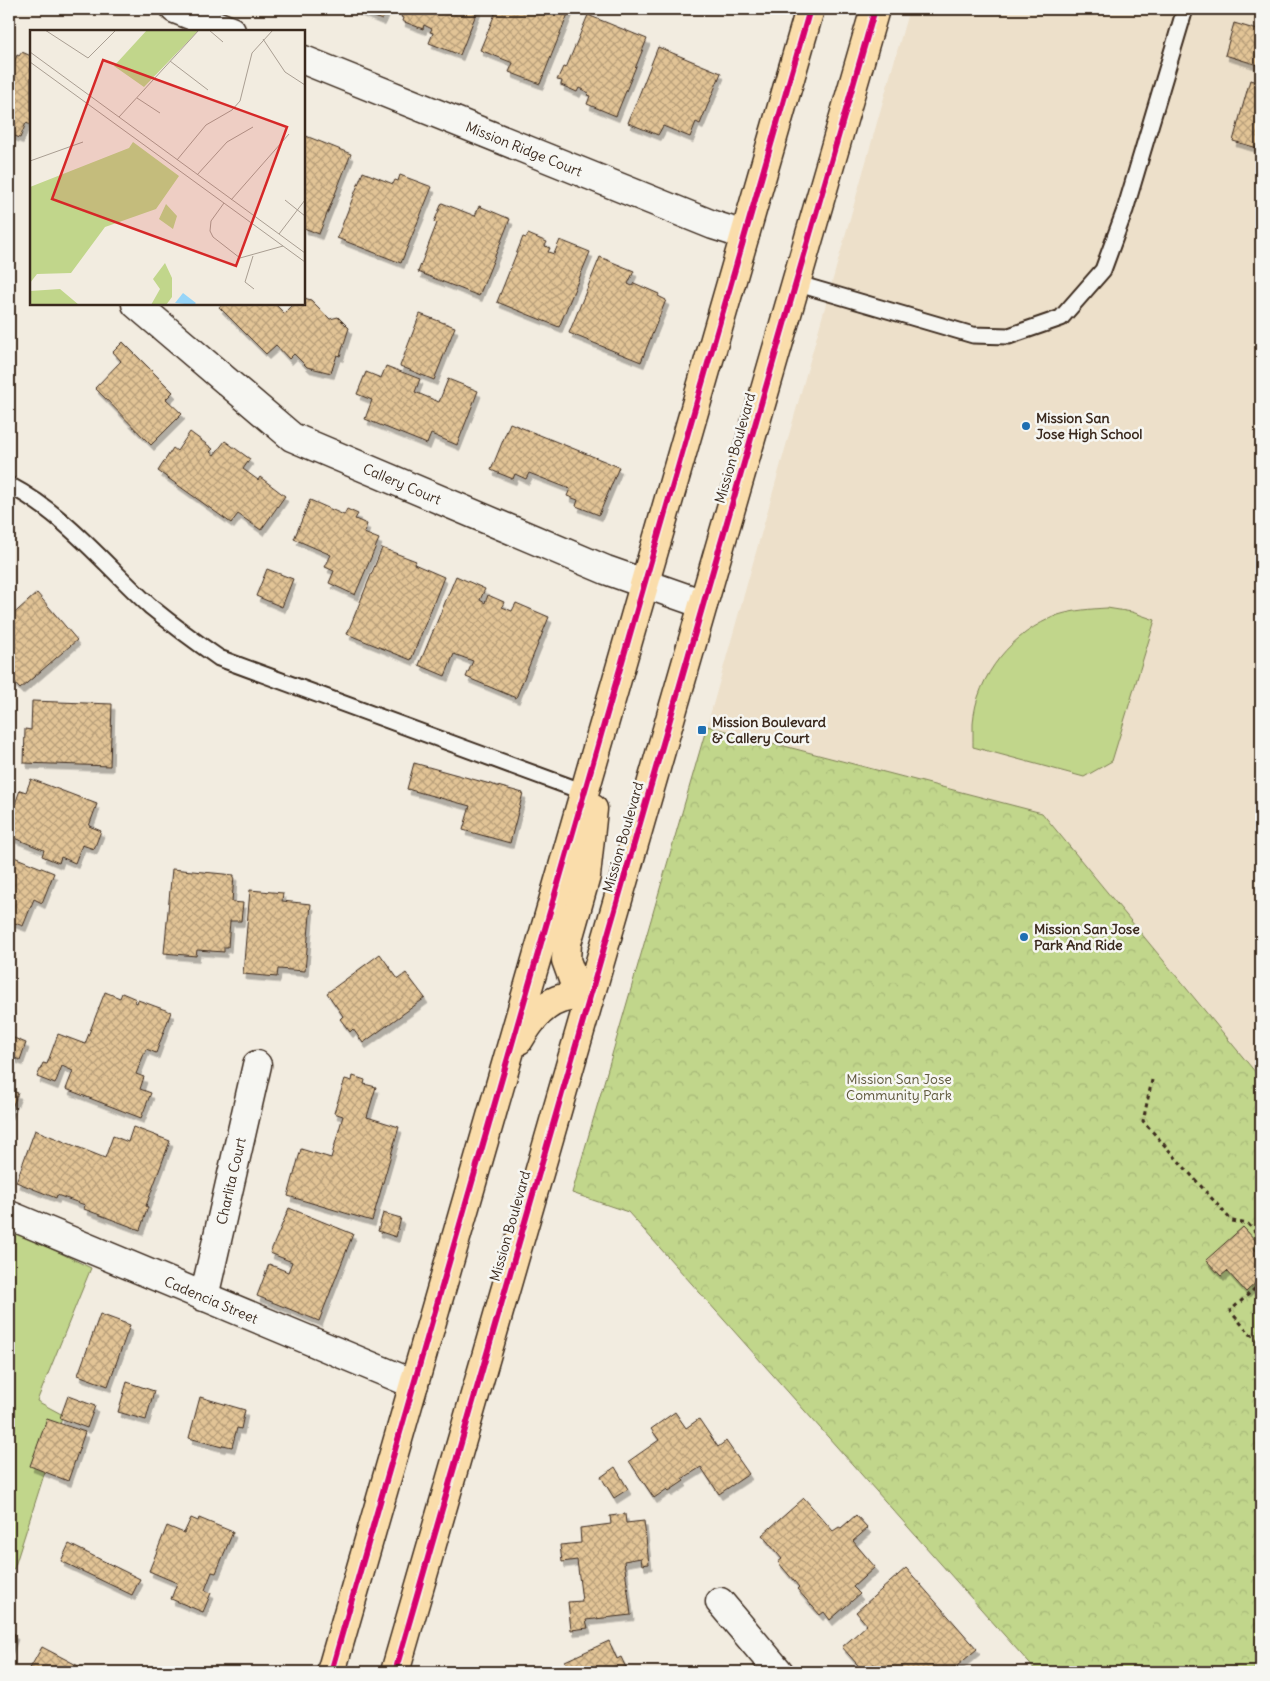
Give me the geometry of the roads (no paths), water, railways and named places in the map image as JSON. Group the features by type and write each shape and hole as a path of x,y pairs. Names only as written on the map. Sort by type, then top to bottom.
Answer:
{"main road":[{"path":"331,1672 810,9"},
{"name":"Mission Boulevard","path":"395,1672 875,9"},
{"path":"588,1001 575,985 566,960 567,943 586,876 600,737"},
{"path":"505,1067 528,1024 550,1003 570,997 588,1001"}],"street":[{"path":"175,9 228,30"},
{"name":"Mission Ridge Court","path":"305,60 713,225 745,235"},
{"name":"Callery Court","path":"137,305 292,437 606,570 704,604"},
{"name":"Charlita Court","path":"204,1296 257,1065"},
{"name":"Cadencia Street","path":"9,1215 414,1384"},
{"path":"720,1602 779,1672"}],"lane":[{"path":"795,284 973,335 1009,336 1061,318 1103,270 1125,210 1185,9"},
{"path":"9,485 25,493 56,515 151,606 190,638 219,658 584,792"}],"place":[{"name":"Mission San Jose High School","path":"1026,426"},
{"name":"Mission Boulevard & Callery Court","path":"702,730"},
{"name":"Mission San Jose Park And Ride","path":"1024,937"}],"park label":[{"name":"Mission San Jose Community Park","path":"899,1088"}]}
